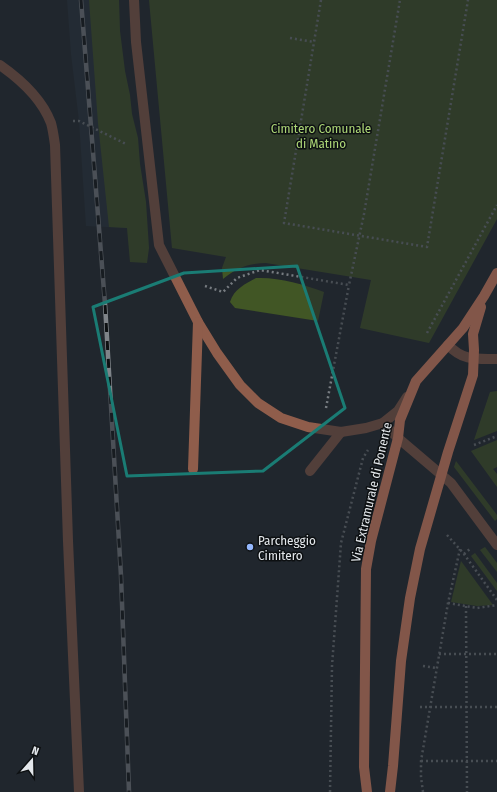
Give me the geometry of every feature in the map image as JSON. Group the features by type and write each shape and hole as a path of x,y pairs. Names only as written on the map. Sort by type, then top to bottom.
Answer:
{"main road":[{"name":"Via Extramurale di Ponente","path":"367,792 364,767 366,569 371,541 398,438 400,420 416,381 463,328 497,273"},
{"name":"Via Extramurale di Ponente","path":"390,792 394,766 401,661 410,598 420,549 448,452 473,375 473,334 484,296"}],"street":[{"path":"134,0 136,42 159,245 198,322 217,353 240,385 258,403 281,418 308,427 341,432 366,428 383,423 398,411 416,381"},
{"path":"0,65 15,75 38,100 51,123 56,145 68,541 80,792"},
{"path":"194,470 198,322"},
{"path":"448,345 462,356 474,359 497,359"},
{"path":"383,423 398,438 451,483 497,545"},
{"path":"310,471 341,432"}],"path":[{"path":"321,0 284,223 428,247 468,0"},
{"path":"323,429 348,284 364,214 400,0"},
{"path":"290,38 314,42"},
{"path":"51,123 65,120 79,121 133,148 148,149"},
{"path":"223,292 237,278 260,270 348,284"},
{"path":"430,516 460,549 497,600"},
{"path":"423,792 421,777 422,761 448,603 460,549"},
{"path":"448,603 477,608 497,606"},
{"path":"466,606 467,792"},
{"path":"439,654 497,654"},
{"path":"397,706 497,707"},
{"path":"422,761 497,761"}],"highlighted area":[{"path":"297,266 345,408 263,471 127,476 93,307 184,273"}],"shaded area":[{"path":"67,0 108,0 127,228 86,226 79,121 71,54"}],"green space":[{"path":"89,0 119,0 120,31 125,71 132,114 138,138 140,164 146,202 149,248 147,263 130,262 127,228 109,227 98,123"},
{"name":"Cimitero Comunale di Matino","path":"149,0 497,0 497,219 429,343 360,328 371,280 266,263 243,267 223,279 222,268 226,257 172,248"},
{"path":"256,278 290,282 324,292 318,321 235,308 230,302 234,294 240,287"},
{"path":"497,391 497,431 474,440 490,392"},
{"path":"497,440 497,467 493,469 497,474 497,487 471,451"},
{"path":"456,461 497,515 497,519 495,521 454,467"},
{"path":"485,547 497,563 497,572 480,550"},
{"path":"475,553 497,583 497,591 471,556"},
{"path":"461,561 493,605 477,606 451,602"}],"railway":[{"path":"81,0 105,304 121,576 129,792"}],"place":[{"name":"Parcheggio Cimitero","path":"250,547"}]}
